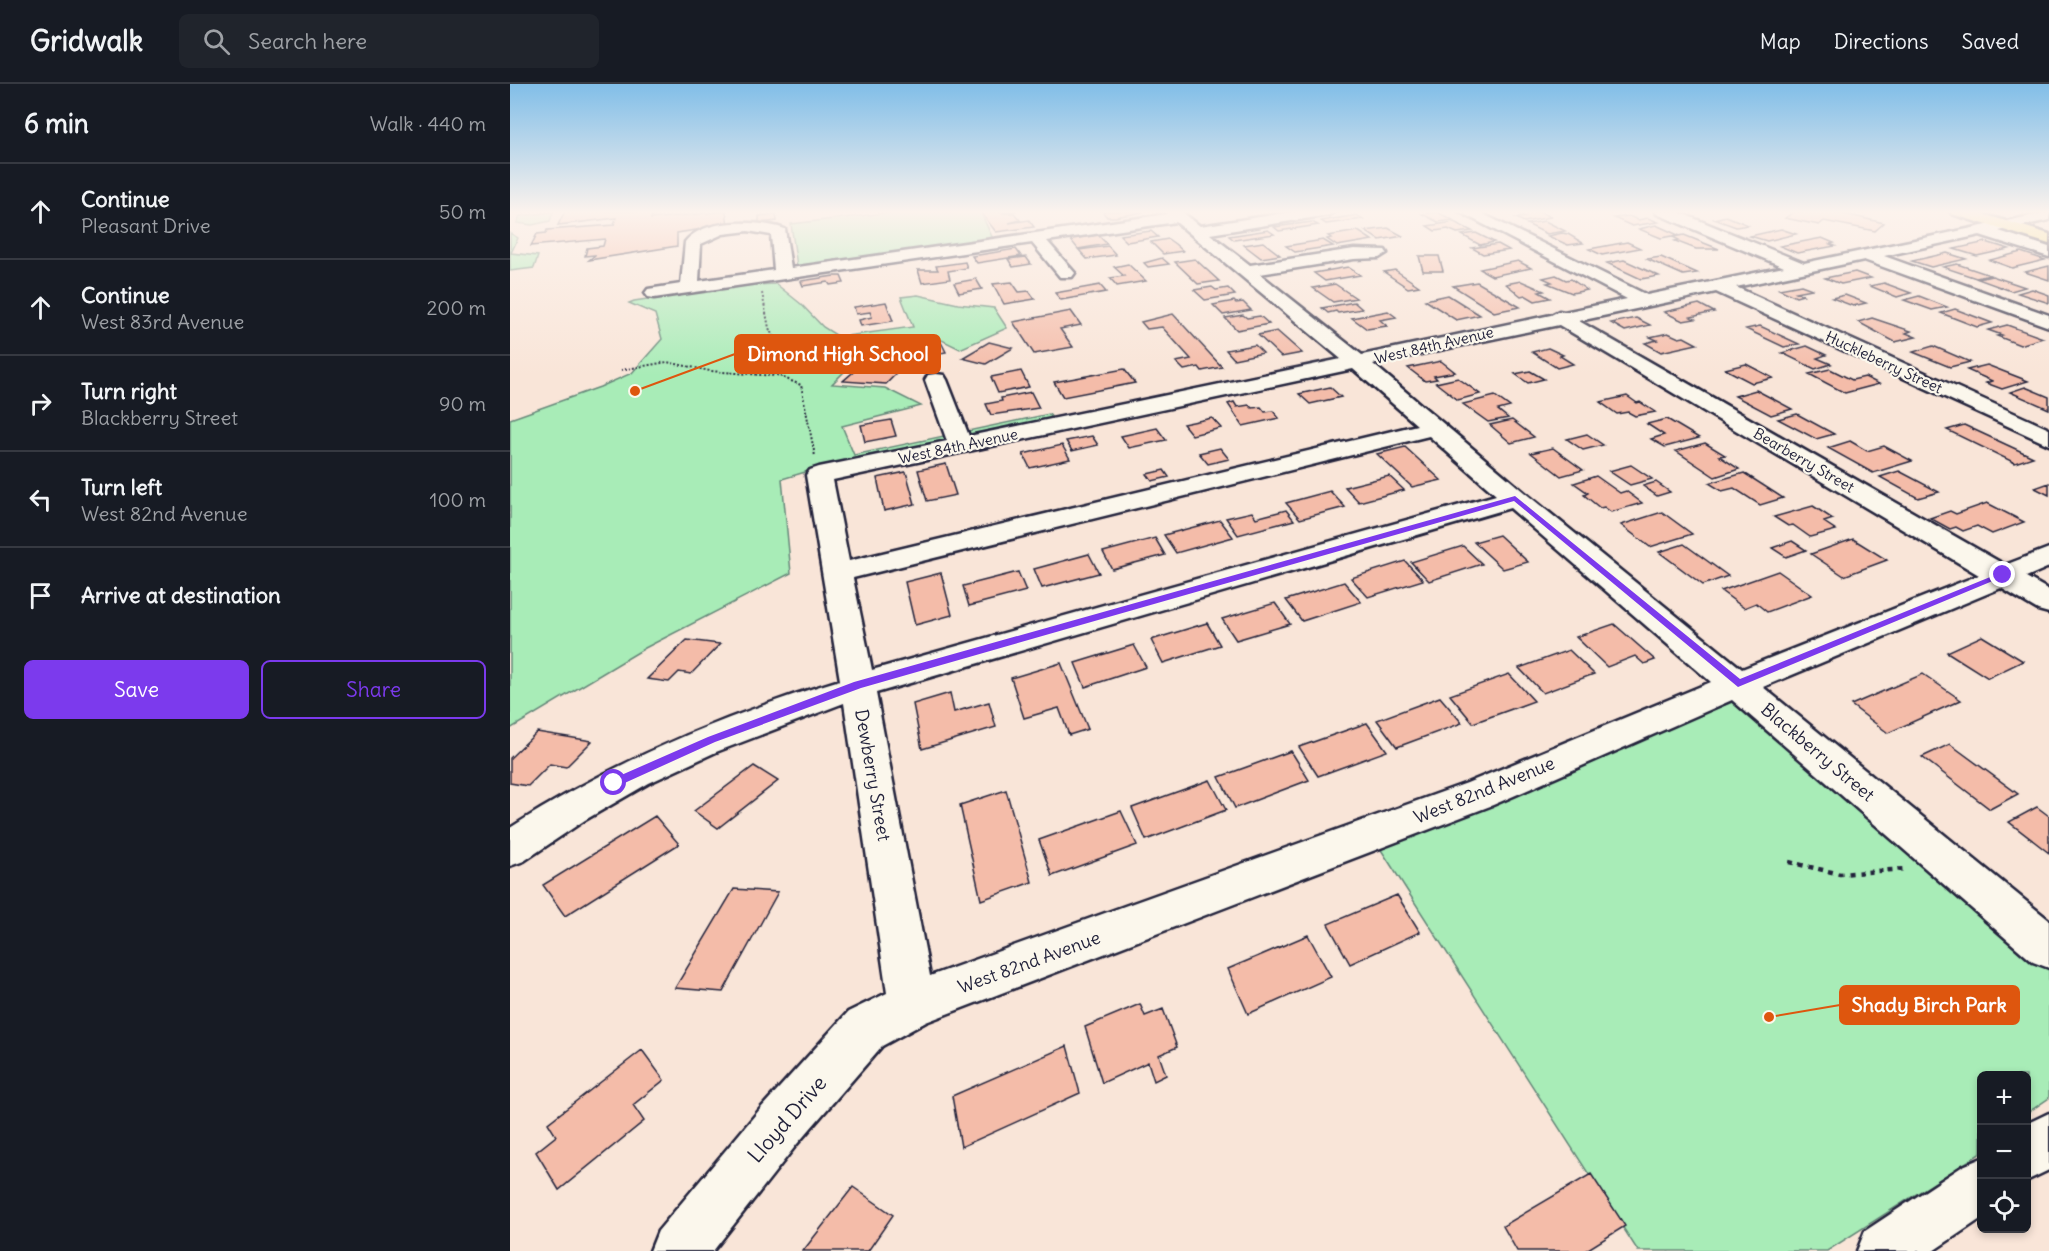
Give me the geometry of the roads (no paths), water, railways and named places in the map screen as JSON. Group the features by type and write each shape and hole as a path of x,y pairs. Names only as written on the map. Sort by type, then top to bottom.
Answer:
{"street":[{"path":"690,287 691,265"},
{"path":"782,265 783,273"},
{"path":"654,293 836,265"},
{"path":"1060,265 1066,273"},
{"name":"Blackberry Street","path":"1240,265 1358,362 1515,498 2049,947"},
{"path":"1247,271 1282,265"},
{"path":"1574,265 1643,300"},
{"path":"1796,265 1800,267"},
{"name":"West 84th Avenue","path":"819,475 1807,265"},
{"path":"1895,265 2049,321"},
{"name":"Huckleberry Street","path":"1718,286 2049,438"},
{"name":"Bearberry Street","path":"1559,318 2049,603"},
{"path":"936,380 961,445"},
{"path":"837,573 1434,428"},
{"name":"Dewberry Street","path":"819,475 858,685 912,1005"},
{"path":"510,849 614,783 711,740 858,685 1515,498"},
{"name":"West 82nd Avenue","path":"912,1005 1480,794 1738,684 2049,557"},
{"name":"Lloyd Drive","path":"678,1251 779,1126 866,1029 912,1005"},
{"path":"2031,1152 2049,1139"},
{"path":"1885,1251 1977,1188"}],"place":[{"name":"Dimond High School","path":"635,391"},
{"name":"Shady Birch Park","path":"1769,1017"}]}
